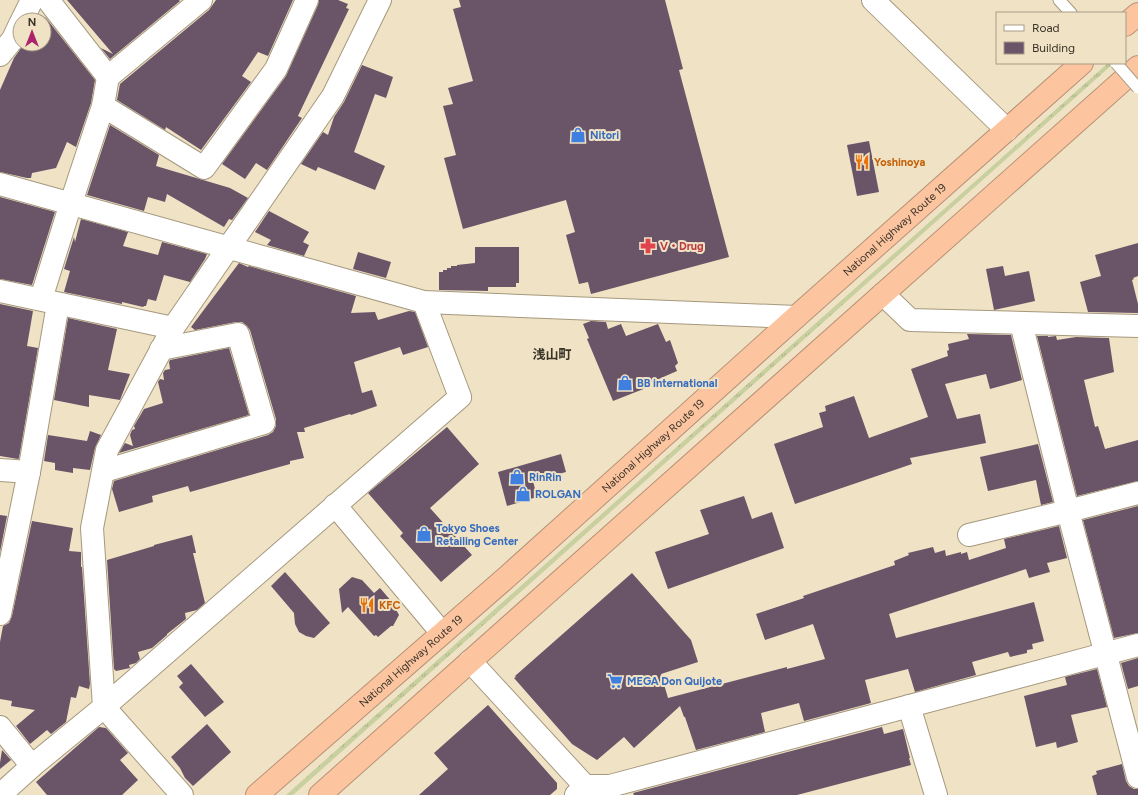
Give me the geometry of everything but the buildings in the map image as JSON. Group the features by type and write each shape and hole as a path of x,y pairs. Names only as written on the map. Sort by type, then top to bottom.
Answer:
{"highway":[{"path":"1126,24 1138,14"},
{"name":"National Highway Route 19","path":"257,795 508,576 1081,64"},
{"path":"320,795 1138,67"}],"street":[{"path":"26,12 32,0"},
{"path":"48,0 108,77"},
{"path":"0,614 28,472 50,302 71,203 103,106 108,77 201,0"},
{"path":"103,106 204,168 276,69 307,0"},
{"path":"182,795 104,707 92,528 107,450 173,328 333,96 380,0"},
{"path":"873,0 1007,130"},
{"path":"0,55 12,40"},
{"path":"0,184 424,302 796,317"},
{"path":"0,291 173,328"},
{"path":"883,294 910,320 1138,326"},
{"path":"0,795 32,766 104,707 460,397 424,302"},
{"path":"1021,323 1068,511 1138,777"},
{"path":"104,471 264,423 238,334 161,349"},
{"path":"0,470 28,472"},
{"path":"969,535 1138,493"},
{"path":"335,505 442,633"},
{"path":"470,661 587,792 1138,645"},
{"path":"909,706 936,795"},
{"path":"0,726 32,766"}],"lane":[{"path":"1059,0 1070,12"},
{"path":"1117,64 1138,88"}],"green space":[{"path":"1107,64 1113,64 293,795 286,795"}],"place":[{"name":"Nitori","path":"578,135"},
{"name":"Yoshinoya","path":"862,162"},
{"name":"V・Drug","path":"648,246"},
{"name":"BB international","path":"625,383"},
{"name":"RinRin","path":"517,477"},
{"name":"ROLGAN","path":"523,494"},
{"name":"Tokyo Shoes Retailing Center","path":"424,534"},
{"name":"KFC","path":"367,605"},
{"name":"MEGA Don Quijote","path":"615,681"}],"district":[{"name":"浅山町","path":"552,354"}]}
